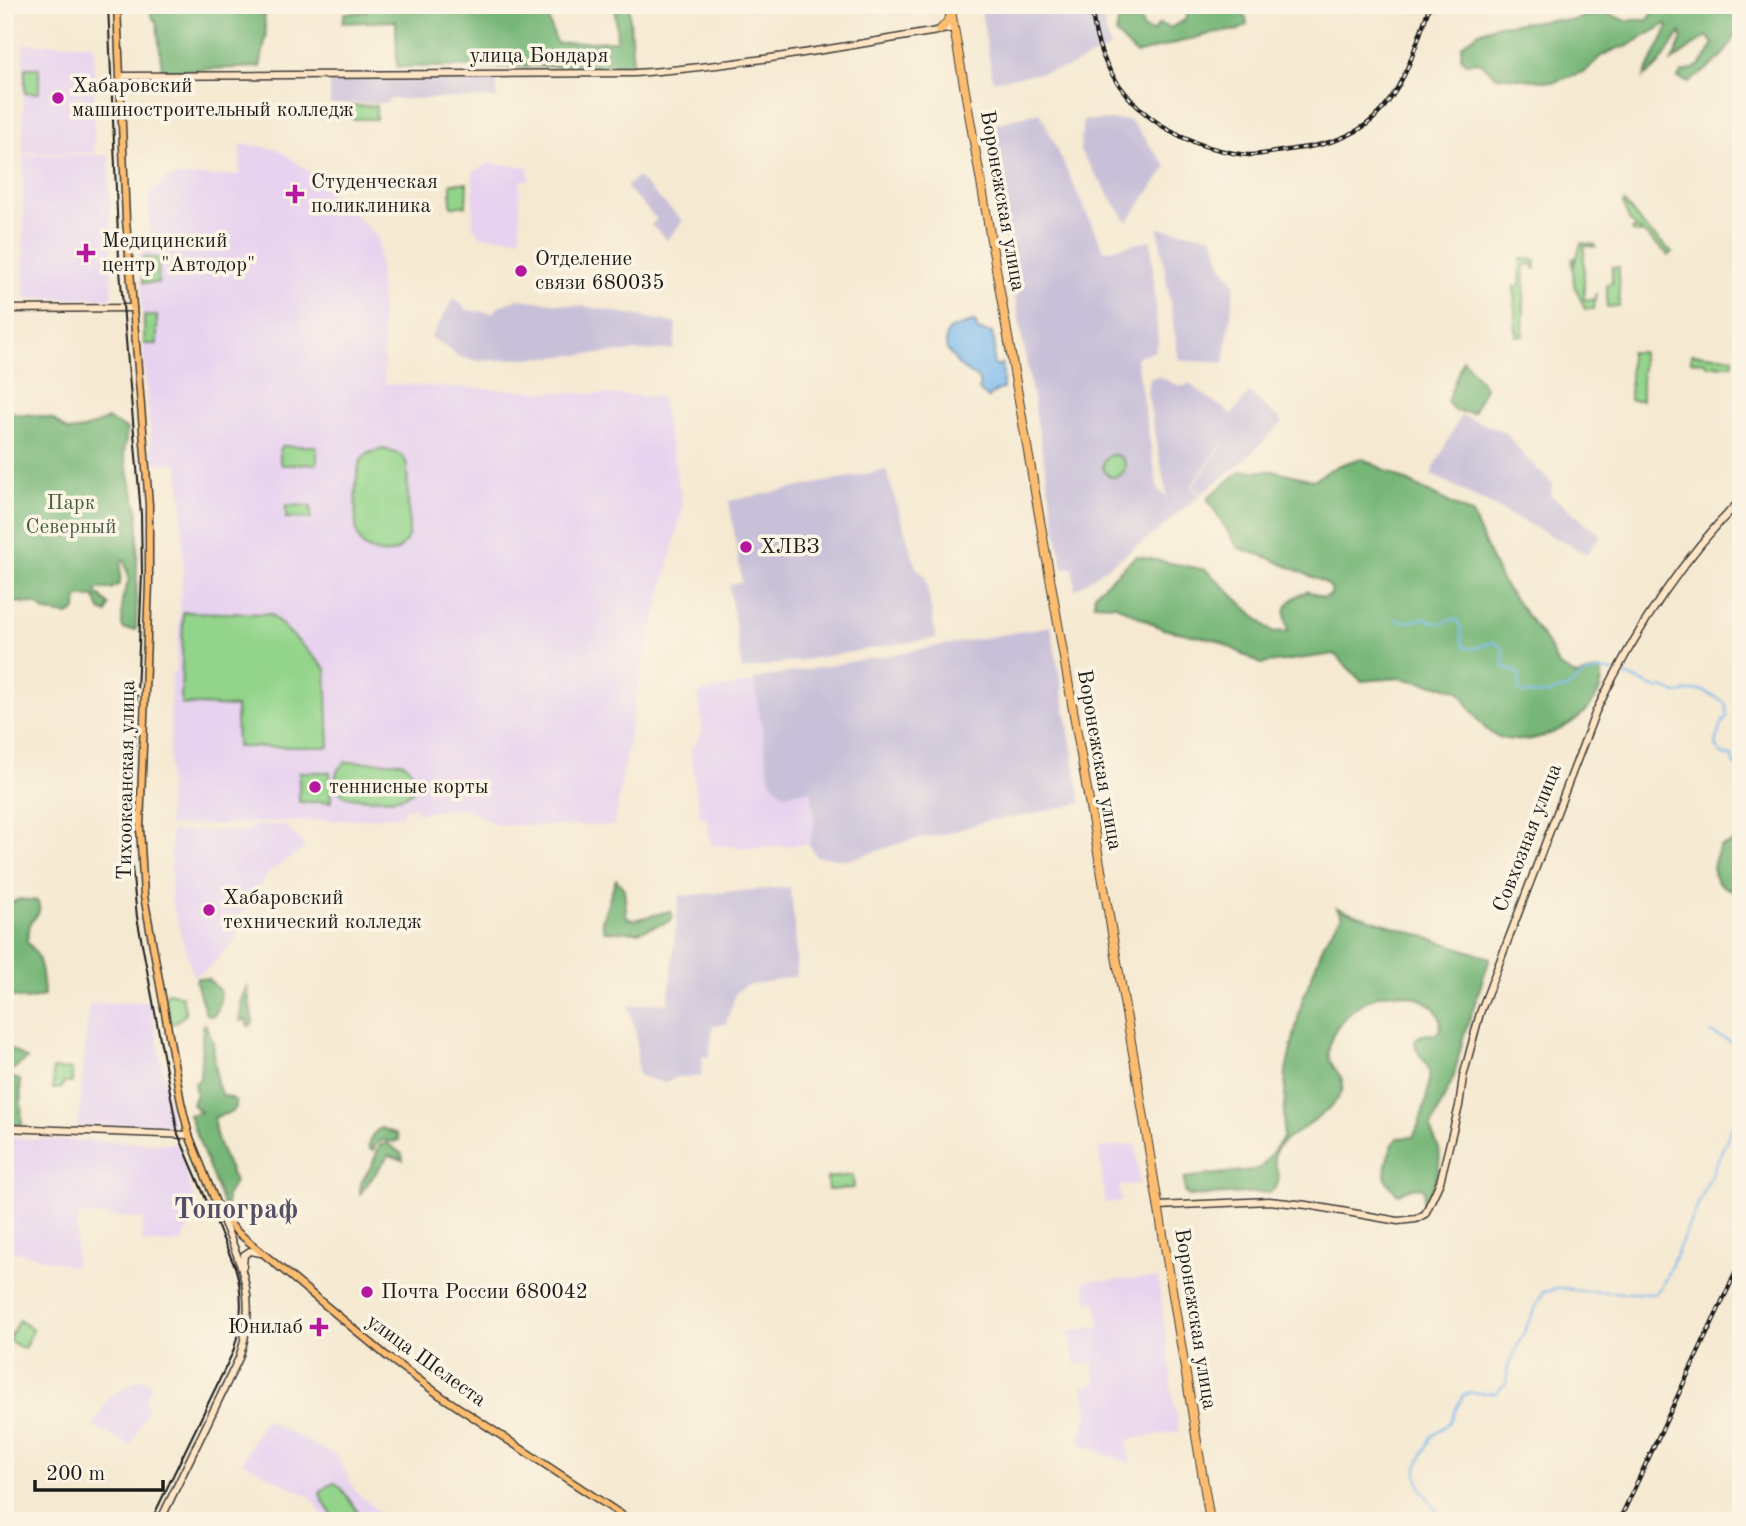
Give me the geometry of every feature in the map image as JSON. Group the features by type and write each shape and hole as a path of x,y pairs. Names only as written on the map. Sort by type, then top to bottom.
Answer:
{"highway":[{"name":"Воронежская улица","path":"951,8 1210,1521"},
{"path":"940,30 949,20 951,8"}],"main road":[{"name":"Тихоокеанская улица","path":"117,5 126,220 149,505 141,866 181,1102 189,1135 243,1268 248,1315 240,1358 160,1521"},
{"name":"улица Бондаря","path":"121,76 635,73 710,68 776,59 954,27"},
{"path":"940,30 957,44"},
{"path":"5,309 133,308"},
{"name":"Совхозная улица","path":"1158,1206 1269,1201 1398,1221 1416,1219 1429,1209 1440,1182 1471,1044 1501,956 1596,711 1611,680 1661,597 1698,548 1741,500"},
{"path":"5,1128 189,1135"},
{"name":"улица Шелеста","path":"218,1208 236,1231 261,1253 389,1358 441,1396 631,1521"},
{"path":"243,1268 244,1255 250,1251 261,1253"}],"shaded area":[{"path":"980,5 1103,5 1102,13 1110,48 1067,68 993,81"},
{"name":"Хабаровский машиностроительный колледж","path":"23,44 94,44 94,153 23,153"},
{"path":"497,75 497,98 388,99 388,103 330,104 330,76"},
{"path":"1040,112 1104,251 1151,240 1158,343 1154,352 1139,355 1136,359 1158,490 1167,497 1147,392 1150,378 1158,376 1179,386 1186,386 1188,383 1232,415 1249,392 1283,422 1242,462 1201,494 1193,486 1224,444 1223,439 1223,443 1191,486 1200,495 1154,534 1075,590 1073,567 1063,568 985,127"},
{"path":"1083,120 1130,120 1167,167 1127,222 1080,151"},
{"path":"240,144 278,149 306,169 378,237 385,384 661,397 683,507 638,687 614,826 498,825 463,808 418,813 416,807 404,809 403,815 363,819 168,826 171,677 176,669 183,561 182,500 178,463 153,463 144,361 139,237 150,237 148,195 168,177 240,175"},
{"path":"23,155 109,155 112,298 24,299"},
{"path":"488,163 528,167 529,179 520,181 520,238 480,236 473,227 473,172"},
{"path":"637,177 683,221 667,240 651,225 657,219 626,187"},
{"path":"1158,228 1211,236 1215,241 1221,264 1235,284 1224,363 1179,360"},
{"path":"454,298 467,310 492,313 501,305 519,299 589,307 660,320 676,324 674,349 480,361 460,357 431,337"},
{"path":"1461,415 1506,433 1526,458 1553,484 1550,495 1601,535 1587,554 1431,474"},
{"path":"886,470 916,567 925,576 936,638 742,670 729,585 742,582 729,501"},
{"path":"1051,626 1081,803 1018,817 989,820 943,835 910,840 849,860 816,856 809,844 815,821 811,790 783,794 769,778 754,679"},
{"path":"755,682 769,778 811,790 815,821 809,844 757,848 711,845 706,817 700,817 690,747 694,747 703,730 698,693"},
{"name":"Хабаровский технический колледж","path":"285,825 303,843 304,849 270,871 238,919 237,939 206,970 193,976 171,900 171,831 248,831 254,826"},
{"path":"790,887 797,976 745,986 736,992 726,1024 713,1025 709,1057 703,1056 701,1077 678,1077 664,1083 638,1075 636,1033 628,1006 668,1004 679,896"},
{"path":"150,1002 173,1126 78,1127 89,1004"},
{"path":"5,1138 178,1144 196,1205 192,1222 181,1243 142,1243 143,1219 78,1214 75,1267 5,1249"},
{"path":"1135,1144 1140,1184 1119,1186 1121,1201 1105,1203 1099,1148"},
{"path":"1158,1278 1170,1382 1179,1431 1127,1440 1131,1464 1078,1443 1084,1418 1089,1417 1083,1387 1096,1384 1093,1363 1075,1363 1069,1331 1100,1326 1096,1302 1087,1303 1084,1281"},
{"path":"142,1378 152,1385 146,1399 148,1409 130,1446 93,1426 110,1396"},
{"path":"264,1419 337,1456 355,1491 388,1520 401,1521 327,1521 311,1498 313,1491 310,1497 242,1462"}],"green space":[{"path":"151,5 263,5 266,36 260,67 162,71 157,23 151,16"},
{"path":"369,5 552,5 546,10 556,43 617,41 615,5 629,5 633,66 397,67 396,21 342,23 345,13 365,12"},
{"path":"1121,5 1138,5 1136,9 1144,29 1153,32 1159,24 1170,28 1185,20 1191,5 1234,5 1246,18 1247,25 1239,30 1213,33 1136,54 1116,34"},
{"path":"1678,5 1741,5 1737,30 1726,51 1689,82 1678,78 1681,73 1697,67 1705,60 1713,44 1707,36 1672,61 1682,39 1681,32 1660,63 1644,77 1668,27 1666,24 1626,47 1601,56 1586,71 1554,82 1496,76 1479,62 1466,63 1461,57 1462,45 1479,32 1498,25 1574,20 1602,11 1624,20 1648,20 1653,12"},
{"path":"25,68 39,68 39,93 25,93"},
{"path":"352,106 376,106 376,119 352,119"},
{"path":"451,183 467,183 466,206 451,206"},
{"path":"1624,202 1646,229 1672,252 1669,255 1640,230 1640,233 1633,232 1632,230 1637,228 1629,220"},
{"path":"1581,243 1596,245 1584,246 1584,299 1594,300 1596,293 1594,309 1585,309 1574,284 1572,259 1575,258 1574,267"},
{"path":"144,257 159,258 158,283 143,283"},
{"path":"1521,259 1536,260 1536,269 1534,264 1525,265 1523,336 1516,336 1519,332 1516,332 1514,286 1520,286"},
{"path":"1612,267 1619,267 1619,307 1607,307 1607,284 1612,283"},
{"path":"144,316 157,316 157,344 144,344"},
{"path":"1630,352 1642,352 1642,400 1630,400"},
{"path":"1691,354 1733,357 1733,364 1708,366 1705,362 1691,361"},
{"path":"1463,359 1485,387 1473,413 1455,411 1447,402"},
{"name":"Парк Северный","path":"5,398 8,399 9,410 16,414 53,419 68,431 84,429 108,419 127,429 124,454 138,513 136,630 124,629 122,625 122,600 129,579 124,559 121,561 120,584 111,589 96,589 109,605 107,613 100,610 95,597 77,597 76,610 68,615 46,612 36,604 5,601"},
{"path":"283,446 315,446 317,462 282,465 280,449"},
{"path":"384,449 402,455 407,464 409,533 402,546 391,553 378,553 364,547 357,533 359,467 368,454"},
{"path":"1114,455 1122,458 1125,466 1122,474 1114,477 1106,474 1103,466 1106,458"},
{"path":"1361,458 1472,514 1500,579 1547,643 1558,665 1577,676 1599,670 1602,673 1600,689 1578,718 1543,736 1524,740 1506,739 1486,729 1458,690 1400,678 1361,681 1335,654 1261,664 1217,640 1163,629 1116,605 1094,604 1095,593 1136,556 1206,570 1272,632 1289,631 1285,611 1290,602 1308,591 1324,598 1331,595 1331,588 1326,583 1269,558 1238,548 1207,498 1241,471 1276,471 1313,480 1337,466"},
{"path":"286,505 311,506 311,519 286,518"},
{"path":"183,612 271,614 326,669 329,747 237,747 236,707 181,704"},
{"path":"345,762 402,762 411,770 414,786 408,794 397,798 346,796 336,789 337,771"},
{"name":"теннисные корты","path":"299,772 330,772 331,802 299,802"},
{"path":"1741,841 1741,890 1735,892 1720,884 1713,869 1720,847"},
{"path":"616,879 624,889 627,918 634,920 670,911 673,916 671,921 638,932 604,931 602,921"},
{"path":"20,899 37,901 39,908 30,925 27,942 39,960 44,996 27,1000 5,995 5,905"},
{"path":"1337,908 1490,958 1463,1038 1454,1076 1431,1127 1440,1156 1430,1193 1423,1204 1424,1190 1420,1187 1398,1194 1385,1174 1386,1163 1397,1138 1413,1137 1428,1092 1428,1067 1415,1042 1422,1035 1438,1034 1441,1024 1439,1015 1425,1002 1405,994 1394,993 1366,1001 1337,1026 1331,1039 1329,1058 1343,1083 1340,1095 1326,1111 1280,1145 1274,1157 1278,1181 1270,1192 1189,1196 1185,1192 1184,1178 1260,1169 1283,1138 1286,1071 1302,1001 1325,941 1342,916"},
{"path":"197,978 208,979 220,991 219,1005 213,1016 206,1014"},
{"path":"247,987 253,1023 250,1026 247,1025 247,1020 240,1021 242,996"},
{"path":"168,993 182,996 186,1014 173,1024 170,1023 165,996"},
{"path":"205,1024 213,1042 217,1083 221,1093 236,1103 232,1112 215,1117 214,1123 235,1182 227,1194 227,1210 189,1115 201,1112 192,1104 196,1094 194,1084 200,1079"},
{"path":"5,1045 27,1059 5,1075"},
{"path":"53,1069 72,1070 72,1083 63,1083 62,1088 53,1089"},
{"path":"5,1076 20,1080 22,1125 5,1124"},
{"path":"382,1128 397,1134 399,1140 383,1140 376,1144 373,1150 369,1149 372,1137"},
{"path":"387,1143 402,1154 403,1160 389,1155 360,1194 362,1181 380,1145"},
{"path":"853,1175 854,1188 828,1190 827,1178"},
{"path":"19,1320 33,1330 24,1349 8,1340"},
{"path":"335,1483 364,1521 336,1521 320,1493"}],"water":[{"path":"976,323 977,330 992,333 995,346 993,364 998,366 1002,363 1003,389 988,398 979,390 979,380 962,368 947,350 948,332"}],"waterway":[{"path":"1396,619 1407,622 1424,618 1440,623 1456,620 1464,647 1472,649 1494,642 1503,650 1503,666 1520,674 1519,691 1524,694 1551,694 1566,689 1582,676 1601,670 1614,672"},
{"path":"1620,673 1659,689 1675,693 1701,690 1723,701 1727,717 1719,732 1717,749 1723,755 1732,756 1736,767 1741,769"},
{"path":"1711,1033 1741,1046"},
{"path":"1444,1521 1421,1489 1417,1476 1417,1467 1431,1437 1449,1423 1463,1395 1496,1393 1506,1383 1508,1366 1543,1292 1563,1288 1655,1294 1663,1284 1741,1107"}],"tram line":[{"path":"108,5 119,259 141,514 142,574 131,835 137,917 178,1134 235,1267 241,1299 240,1320 233,1352 151,1521"}],"railway":[{"path":"1092,5 1095,30 1102,53 1112,74 1142,111 1182,137 1222,151 1252,155 1326,143 1365,126 1384,107 1401,80 1430,5"},
{"path":"1619,1521 1741,1261"}],"place":[{"name":"Хабаровский машиностроительный колледж","path":"58,98"},
{"name":"Студенческая поликлиника","path":"295,194"},
{"name":"Медицинский центр \"Автодор\"","path":"86,253"},
{"name":"Отделение связи 680035","path":"521,271"},
{"name":"ХЛВЗ","path":"746,547"},
{"name":"теннисные корты","path":"315,787"},
{"name":"Хабаровский технический колледж","path":"209,910"},
{"name":"Почта России 680042","path":"367,1292"},
{"name":"Юнилаб","path":"319,1327"}],"district":[{"name":"Топограф","path":"236,1211"}]}
